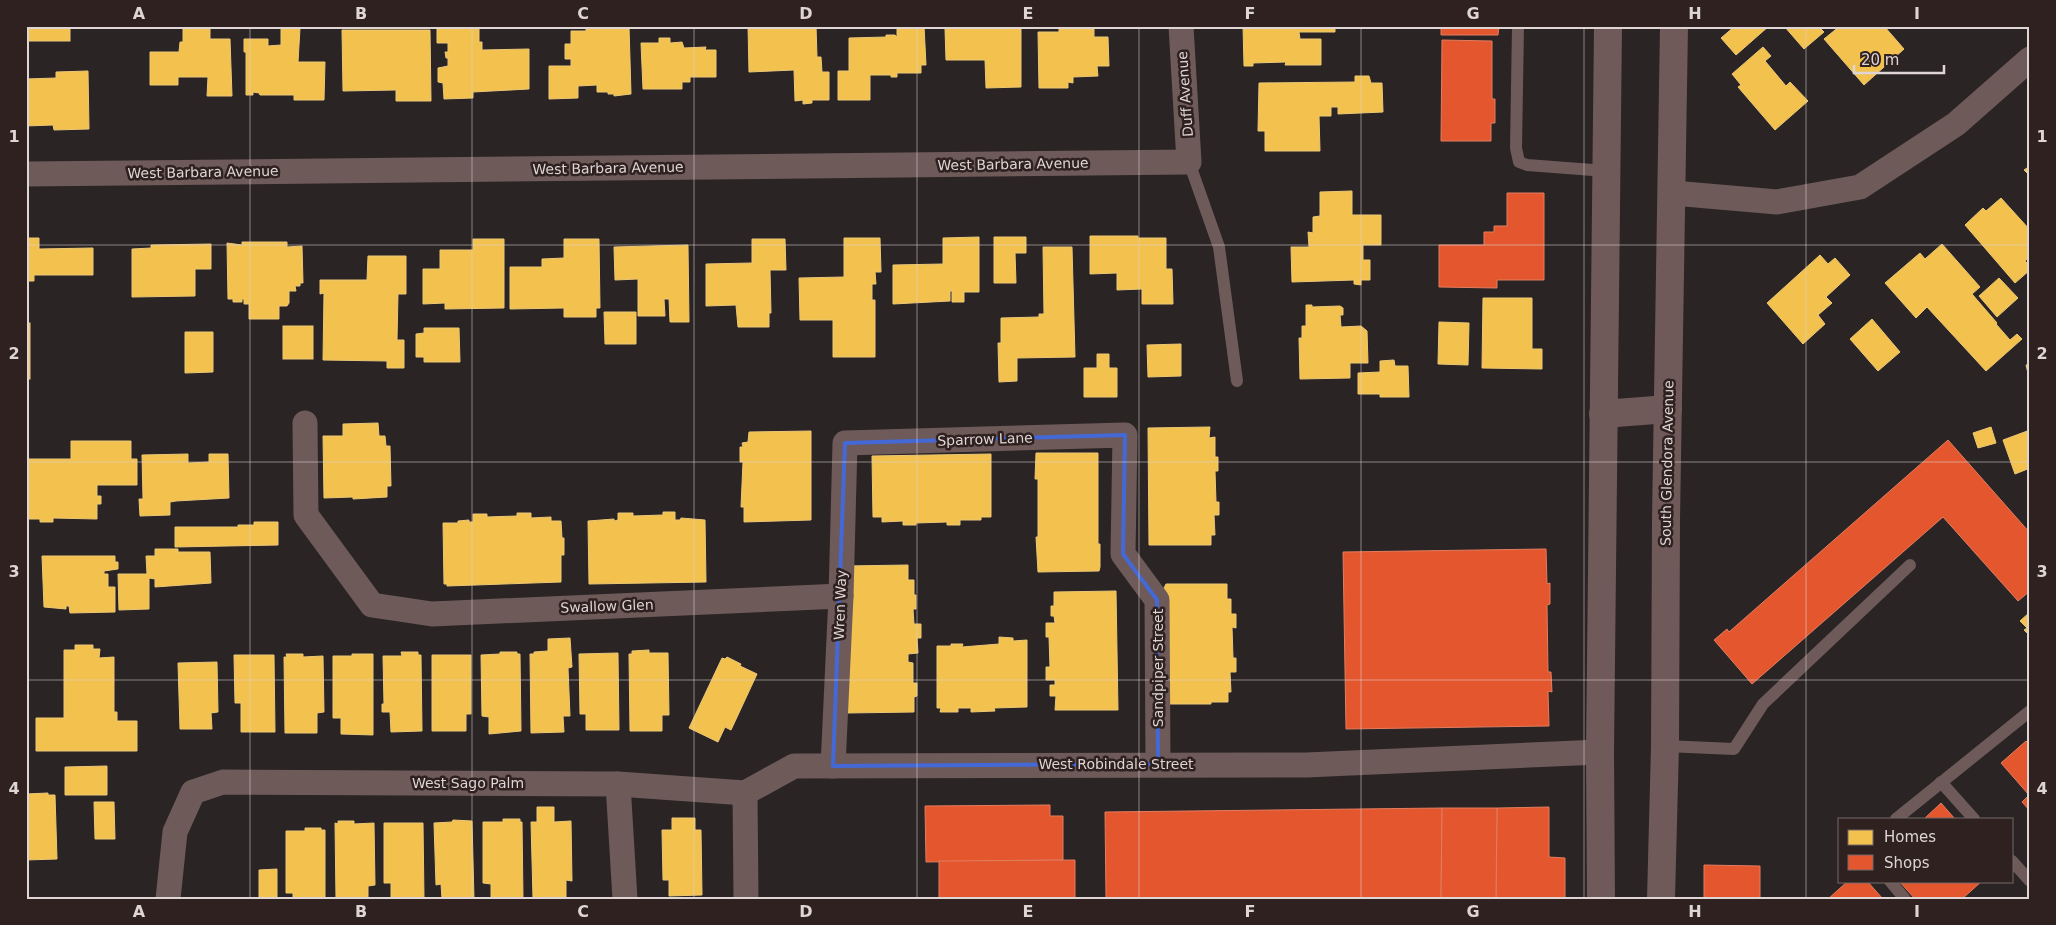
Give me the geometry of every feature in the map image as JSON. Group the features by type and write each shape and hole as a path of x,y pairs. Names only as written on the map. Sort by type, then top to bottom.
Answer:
{"main road":[{"path":"1600,899 1608,26"},
{"name":"South Glendora Avenue","path":"1661,899 1665,746 1674,26"},
{"path":"1603,414 1668,409"}],"street":[{"name":"Duff Avenue","path":"1181,26 1189,162"},
{"path":"1673,193 1777,202 1860,187 1956,124 2030,59"},
{"name":"West Barbara Avenue","path":"26,174 1189,162"},
{"name":"Swallow Glen","path":"304,423 306,515 372,605 432,614 841,596"},
{"name":"Sparrow Lane","path":"845,443 1125,435"},
{"name":"Sandpiper Street","path":"1125,435 1123,554 1157,600 1158,764"},
{"name":"Wren Way","path":"834,766 845,443"},
{"name":"West Robindale Street","path":"745,794 794,766 1371,763 1600,752"},
{"name":"West Sago Palm","path":"168,899 175,832 193,792 224,782 618,784 745,794"},
{"path":"618,784 625,899"},
{"path":"745,794 746,899"}],"lane":[{"path":"1518,26 1516,148 1519,162 1527,165 1606,171"},
{"path":"1189,162 1219,247 1237,380"},
{"path":"1665,746 1734,749 1763,704 1910,565"},
{"path":"1897,818 2030,711"},
{"path":"1941,782 1973,818"},
{"path":"2014,863 2030,881"},
{"path":"1891,882 1905,899"}],"highlighted area":[{"path":"1125,435 1123,554 1157,600 1158,764 833,766 845,443"}],"building: Homes":[{"path":"26,26 70,26 70,41 26,41"},
{"path":"183,26 210,26 210,39 230,39 232,96 207,96 208,77 178,77 178,85 150,85 150,52 179,52 180,42 183,42"},
{"path":"586,26 629,26 631,94 614,96 614,94 608,94 608,92 597,92 597,85 578,86 578,98 549,99 549,66 571,66 571,59 565,59 565,44 571,44 571,31 586,31"},
{"path":"748,26 816,26 817,57 821,57 822,72 829,72 829,100 812,100 812,103 803,104 803,100 795,101 794,70 749,72"},
{"path":"897,26 924,26 926,65 921,65 921,73 897,73 897,77 891,77 891,75 870,75 870,100 838,100 838,71 849,71 849,38 886,37 886,35 895,35 897,37"},
{"path":"951,26 959,26 959,28 973,28 973,26 1021,27 1021,87 986,88 985,60 946,60 945,29 951,28"},
{"path":"1059,26 1086,26 1086,29 1094,29 1094,37 1108,37 1109,66 1097,66 1098,76 1073,77 1073,83 1068,82 1068,88 1039,88 1038,32 1059,32"},
{"path":"1243,26 1335,26 1335,32 1299,32 1300,39 1321,39 1321,65 1285,65 1286,62 1253,63 1253,66 1244,66"},
{"path":"1735,26 1769,26 1736,55 1721,38"},
{"path":"1784,26 1818,26 1824,32 1804,49"},
{"path":"1840,26 1884,26 1904,49 1864,85 1824,39"},
{"path":"281,27 300,28 298,62 325,62 324,100 294,100 294,95 260,95 253,92 253,95 246,95 246,52 244,52 244,39 268,39 268,46 281,45"},
{"path":"437,28 479,28 479,42 482,42 482,50 529,49 529,89 473,92 473,98 444,99 443,83 438,82 438,68 448,66 448,58 446,58 445,52 448,52 448,43 437,43"},
{"path":"342,30 430,30 431,101 396,101 396,90 343,91"},
{"path":"659,38 670,38 670,43 682,42 684,48 706,47 705,50 716,50 716,77 690,77 690,82 682,82 682,89 643,89 641,43 659,43"},
{"path":"1763,47 1771,56 1765,61 1786,86 1790,82 1808,101 1775,130 1738,87 1741,85 1732,74"},
{"path":"88,71 89,129 54,130 53,125 26,126 26,79 56,78 56,72"},
{"path":"1355,76 1369,76 1371,83 1382,83 1383,112 1338,114 1338,107 1331,107 1331,116 1319,116 1320,151 1265,151 1265,131 1258,131 1259,83 1355,82"},
{"path":"2030,166 2030,176 2024,170"},
{"path":"1352,191 1352,215 1381,215 1381,245 1363,245 1363,260 1370,260 1370,280 1361,280 1361,285 1354,284 1354,280 1292,282 1291,247 1309,247 1308,232 1313,233 1313,217 1320,216 1320,192"},
{"path":"2001,198 2030,230 2030,236 2027,239 2030,242 2030,257 2025,261 2030,266 2030,270 2015,283 1965,225 1983,208 1986,211"},
{"path":"1090,236 1166,238 1166,269 1172,269 1173,304 1142,304 1142,289 1117,290 1117,273 1090,274"},
{"path":"979,237 979,292 964,292 964,302 952,302 952,291 950,291 950,301 893,304 893,265 943,264 943,238"},
{"path":"994,237 1026,237 1026,253 1015,253 1016,283 994,283"},
{"path":"26,238 39,238 39,249 93,248 93,275 34,275 34,281 26,281"},
{"path":"844,238 880,238 881,272 875,272 876,284 872,284 872,300 875,300 875,357 833,357 833,320 800,320 799,278 844,277"},
{"path":"473,239 504,239 504,308 445,309 445,303 423,304 423,269 440,269 440,250 473,250"},
{"path":"564,239 599,239 600,308 596,308 596,317 564,317 564,308 510,309 510,267 542,267 542,259 564,258"},
{"path":"752,239 785,239 786,270 770,270 771,313 769,313 769,327 738,327 736,305 706,306 706,264 752,263"},
{"path":"242,242 287,242 287,247 302,246 303,283 300,283 300,286 295,286 296,291 289,291 289,303 287,306 279,306 279,319 249,319 249,304 244,304 244,299 242,299 242,302 233,302 233,299 228,299 227,243 242,245"},
{"path":"211,244 211,269 195,269 195,296 132,297 132,249 151,248 151,245"},
{"path":"1942,244 1980,287 1972,294 1996,324 2010,340 2017,334 2022,339 1986,371 1927,307 1916,318 1885,283 1920,253 1925,259"},
{"path":"688,245 689,322 670,322 669,299 664,299 665,316 638,316 638,279 615,280 614,247"},
{"path":"1043,247 1072,247 1075,357 1017,358 1017,381 999,382 998,343 1001,343 1001,318 1039,317 1039,314 1044,314"},
{"path":"1820,255 1828,264 1835,258 1850,275 1826,297 1832,303 1818,315 1825,324 1803,344 1767,303"},
{"path":"368,256 406,256 406,294 398,294 397,340 404,340 404,368 387,368 387,361 323,360 324,293 320,294 320,280 367,280"},
{"path":"1999,278 2018,298 1997,317 1979,296"},
{"path":"1483,298 1532,298 1532,349 1542,349 1542,369 1482,368"},
{"path":"1306,305 1312,305 1312,307 1340,306 1343,308 1343,315 1340,315 1341,327 1361,326 1367,331 1368,363 1350,363 1350,378 1300,379 1299,338 1302,338 1302,326 1306,326"},
{"path":"604,312 636,312 636,344 605,344"},
{"path":"1872,319 1900,352 1878,371 1850,339"},
{"path":"1439,322 1469,323 1468,365 1438,364"},
{"path":"26,323 30,323 30,379 26,379"},
{"path":"283,326 313,326 313,359 283,359"},
{"path":"424,328 459,328 460,362 424,362 424,357 416,357 416,334 424,333"},
{"path":"185,332 213,332 213,372 185,373"},
{"path":"1181,344 1181,376 1148,377 1147,345"},
{"path":"1097,354 1109,354 1109,368 1117,368 1117,397 1084,397 1084,368 1097,368"},
{"path":"1394,360 1395,366 1408,366 1409,397 1380,397 1380,394 1358,394 1358,373 1380,372 1380,361"},
{"path":"2030,364 2030,381 2026,365"},
{"path":"378,423 379,436 385,436 386,446 390,446 391,486 387,486 387,497 324,498 323,436 343,436 343,424"},
{"path":"1210,427 1209,438 1215,437 1215,457 1218,457 1218,471 1215,471 1216,502 1219,502 1219,515 1214,515 1215,535 1211,535 1211,545 1149,545 1148,428"},
{"path":"1991,427 1996,443 1978,448 1973,433"},
{"path":"2030,430 2030,468 2015,474 2003,440"},
{"path":"811,431 811,520 744,522 744,507 741,507 743,462 740,462 740,447 743,447 742,443 748,442 749,432"},
{"path":"71,441 131,441 131,459 137,459 137,485 97,485 97,496 101,496 101,504 97,504 97,519 53,518 53,522 40,522 40,519 26,519 26,459 71,459"},
{"path":"1036,453 1098,453 1099,571 1038,572 1036,537 1038,537 1038,479 1035,479"},
{"path":"188,454 188,463 209,462 209,454 228,454 229,498 170,502 170,515 140,516 139,499 143,499 142,455"},
{"path":"991,454 991,517 981,517 981,520 960,520 960,525 947,525 947,522 903,525 903,521 882,522 882,517 873,517 872,456"},
{"path":"663,512 675,512 675,520 680,520 681,518 705,520 706,582 589,584 588,521 618,520 618,513 633,513 633,516 663,515"},
{"path":"517,513 531,513 531,518 551,517 551,521 561,521 564,555 561,555 561,582 447,586 447,584 444,584 443,523 458,523 458,521 469,520 469,522 473,522 473,514 487,514 487,517 517,516"},
{"path":"254,522 278,522 278,545 175,547 175,527 238,527 238,525 254,525"},
{"path":"155,549 178,549 178,552 210,552 211,583 155,587 155,579 149,578 149,609 119,610 118,574 147,574 146,556 155,556"},
{"path":"42,556 115,556 115,562 118,562 118,569 104,571 104,574 108,574 108,587 115,587 115,612 70,613 69,606 66,606 66,609 44,607"},
{"path":"908,565 908,580 914,580 914,595 916,595 916,609 913,609 914,624 921,624 921,638 917,638 918,653 908,654 908,662 913,663 913,683 917,683 917,696 914,697 914,712 847,713 846,653 851,653 846,566"},
{"path":"1166,584 1227,584 1227,599 1231,599 1231,614 1236,614 1236,628 1232,627 1233,658 1236,658 1236,672 1230,672 1231,692 1228,692 1228,702 1168,704 1164,588"},
{"path":"1116,591 1118,710 1055,710 1056,696 1050,696 1050,685 1055,685 1055,680 1046,680 1046,667 1050,667 1049,637 1046,637 1046,623 1055,623 1054,616 1051,616 1051,606 1054,606 1054,592"},
{"path":"2030,612 2030,636 2024,630 2027,628 2020,621"},
{"path":"999,637 1013,638 1013,641 1027,640 1027,707 994,708 995,711 971,712 971,708 958,708 958,712 940,712 941,708 937,708 937,646 963,644 962,647 999,644"},
{"path":"570,638 572,667 568,668 570,716 563,716 564,732 531,733 530,654 548,651 548,639"},
{"path":"75,645 93,645 93,649 100,649 99,658 114,657 114,712 117,712 117,721 137,721 137,751 36,751 36,718 64,718 64,650 75,650"},
{"path":"649,650 649,653 668,653 669,715 662,715 662,731 630,731 629,654 632,654 632,651"},
{"path":"401,652 418,652 418,655 421,655 422,731 391,732 390,712 382,712 382,704 384,704 383,656 402,656"},
{"path":"500,652 517,652 517,654 520,654 521,731 489,734 489,717 482,716 481,655 500,654"},
{"path":"618,653 619,730 586,730 586,714 580,714 579,654"},
{"path":"286,654 303,654 303,657 323,656 324,712 317,713 317,733 285,733 284,657 287,657"},
{"path":"352,654 373,654 373,735 341,734 341,718 333,718 333,656 352,656"},
{"path":"234,655 274,655 275,732 241,732 241,703 235,703"},
{"path":"432,655 471,655 471,714 466,714 466,731 432,731"},
{"path":"727,657 757,674 731,730 725,727 718,742 689,728 722,658 725,659"},
{"path":"217,662 218,712 211,713 212,729 180,729 178,663"},
{"path":"107,766 107,795 65,795 65,767"},
{"path":"48,793 48,795 55,795 57,859 26,860 26,794"},
{"path":"94,802 114,802 115,839 95,839"},
{"path":"537,807 554,807 554,822 571,821 572,881 566,880 566,897 533,898 531,822 537,822"},
{"path":"672,818 695,818 695,830 701,830 702,895 669,896 669,880 663,880 662,830 672,830"},
{"path":"503,819 520,819 520,822 522,822 523,899 491,899 491,884 483,883 483,822 503,822"},
{"path":"453,820 472,821 474,899 442,899 441,884 436,885 434,823 452,822"},
{"path":"338,821 354,821 354,824 374,823 375,885 368,886 368,899 336,899 335,823 338,824"},
{"path":"384,823 423,823 424,899 391,899 391,883 384,883"},
{"path":"305,828 321,828 321,830 325,830 325,899 293,899 293,893 286,893 286,831 305,831"},
{"path":"277,869 277,899 259,899 259,870"}],"building: Shops":[{"path":"1441,26 1499,26 1498,35 1441,35"},
{"path":"1442,40 1492,41 1492,99 1495,99 1495,123 1491,123 1491,141 1441,141"},
{"path":"1507,193 1544,193 1544,280 1497,280 1497,288 1439,287 1439,245 1484,245 1484,232 1494,232 1494,226 1507,226"},
{"path":"1948,440 2030,533 2030,591 2018,601 1943,517 1752,684 1714,640 1727,629 1729,632"},
{"path":"1546,549 1547,584 1550,583 1550,604 1547,605 1548,672 1551,672 1552,692 1548,691 1549,726 1346,729 1343,552"},
{"path":"2026,741 2030,745 2030,811 2022,802 2029,795 2001,763"},
{"path":"1941,803 1954,818 1925,818"},
{"path":"1050,805 1050,816 1063,816 1063,860 926,862 925,806"},
{"path":"1549,807 1549,857 1565,858 1565,899 1496,899 1497,808"},
{"path":"1442,808 1441,899 1106,899 1105,812"},
{"path":"1442,808 1497,808 1496,899 1441,899"},
{"path":"1075,860 1075,899 939,899 939,861"},
{"path":"1704,865 1760,866 1760,899 1704,899"},
{"path":"1847,882 1868,882 1883,899 1828,899"},
{"path":"1900,882 1981,882 1962,899 1915,899"}]}
